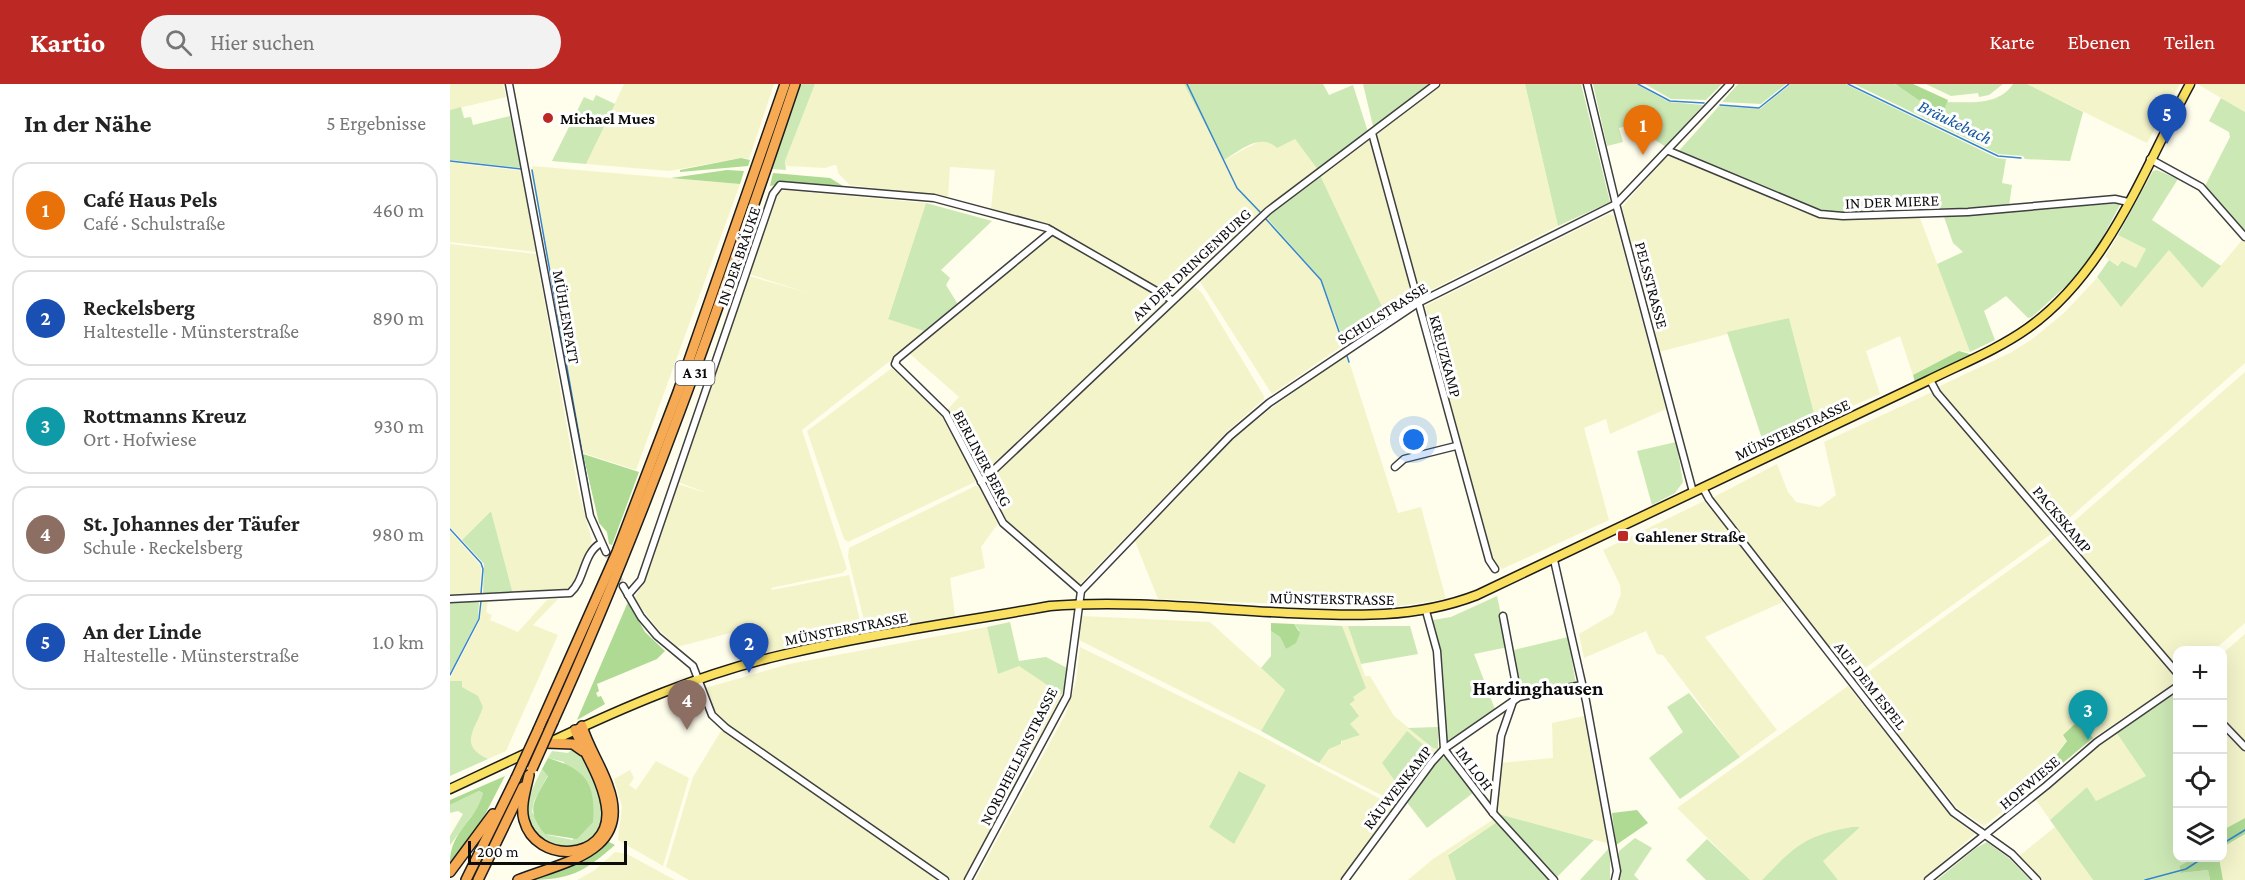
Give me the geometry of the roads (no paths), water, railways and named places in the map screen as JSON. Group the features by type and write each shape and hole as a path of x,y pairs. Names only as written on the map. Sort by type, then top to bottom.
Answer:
{"highway":[{"name":"A 31","path":"466,880 538,730 617,552 674,402 784,84"},
{"name":"A 31","path":"478,880 531,772 616,580 673,435 795,84"},
{"path":"531,772 523,812 528,831 543,846 557,852 575,852 598,838 607,815 601,785 578,728"},
{"path":"518,880 575,860 593,849 607,834 613,820 614,804 578,728"},
{"path":"546,743 573,744 582,749 590,761"},
{"path":"450,872 472,845 514,781"}],"main road":[{"name":"MÜNSTERSTRASSE","path":"450,789 642,699 782,655 1040,608 1078,604 1368,616 1426,611 1477,595 2001,345 2053,307 2086,271 2128,202 2190,84"}],"street":[{"name":"MÜHLENPATT","path":"509,84 590,516 606,552"},
{"name":"AN DER DRINGENBURG","path":"981,482 1268,211 1436,84"},
{"name":"PELSSTRASSE","path":"1587,84 1616,204 1693,492"},
{"name":"SCHULSTRASSE","path":"1081,591 1230,436 1253,416 1418,303 1616,204 1669,151 1730,84"},
{"name":"KREUZKAMP","path":"1372,133 1456,446 1489,560 1495,569"},
{"name":"IN DER MIERE","path":"1669,151 1820,214 1843,216 1968,212 2115,200 2128,202"},
{"path":"2150,159 2201,187 2245,237"},
{"name":"IN DER BRÄUKE","path":"628,596 641,580 777,188 784,184 934,198 1052,231 1172,300"},
{"name":"BERLINER BERG","path":"1052,231 897,359 896,369 946,414 1003,523 1081,591"},
{"name":"PACKSKAMP","path":"1930,380 1937,393 2173,668"},
{"path":"1395,467 1404,459 1456,446"},
{"name":"AUF DEM ESPEL","path":"1703,488 1709,499 1953,812 2012,854 2037,880"},
{"path":"450,599 570,593 575,589 589,554 601,543"},
{"path":"1554,560 1610,824 1617,871 1615,880"},
{"path":"623,586 657,636 693,666 712,715 726,728 945,880"},
{"path":"1078,604 1081,591"},
{"name":"NORDHELLENSTRASSE","path":"968,880 1067,696 1073,663 1078,604"},
{"name":"IM LOH","path":"1426,611 1437,651 1444,749 1493,813 1554,880"},
{"path":"1493,813 1501,736 1517,690 1503,616"},
{"name":"RÄUWENKAMP","path":"1345,880 1444,749 1519,697 1582,685"},
{"name":"HOFWIESE","path":"1928,880 2097,742 2173,689"},
{"path":"2227,727 2245,747"}],"waterway":[{"path":"1187,84 1237,188 1260,212"},
{"name":"Bräukebach","path":"1638,84 1670,101 1704,103"},
{"name":"Bräukebach","path":"1720,105 1759,108 1789,84"},
{"name":"Bräukebach","path":"1848,84 1998,156 2021,158"},
{"path":"450,161 521,169"},
{"path":"532,170 588,486"},
{"path":"1265,218 1321,280 1344,346"},
{"path":"1347,356 1349,362"},
{"path":"450,529 481,563 483,569 481,593"},
{"path":"450,675 479,619 481,601"},
{"path":"2227,841 2245,830"},
{"path":"2145,880 2186,869 2197,862"}],"tunnel":[{"path":"606,552 623,586"}],"place":[{"name":"Michael Mues","path":"548,118"},
{"name":"An der Linde","path":"2167,144"},
{"name":"Café Haus Pels","path":"1643,155"},
{"name":"Gahlener Straße","path":"1623,536"},
{"name":"Reckelsberg","path":"749,673"},
{"name":"St. Johannes der Täufer","path":"687,730"},
{"name":"Rottmanns Kreuz","path":"2088,740"}],"district":[{"name":"Hardinghausen","path":"1538,688"}]}
